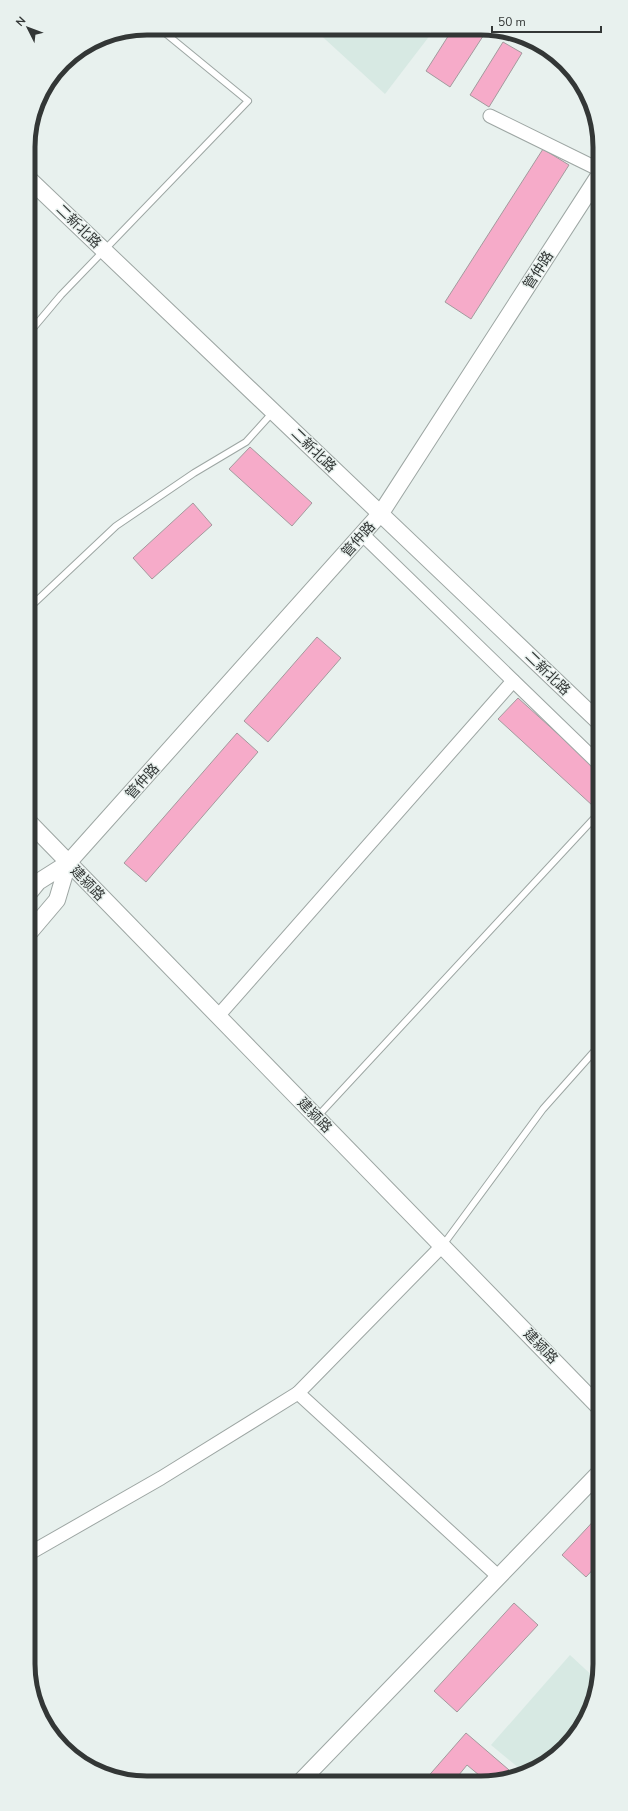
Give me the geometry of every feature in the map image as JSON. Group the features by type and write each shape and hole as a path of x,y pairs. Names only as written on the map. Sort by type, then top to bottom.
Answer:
{"street":[{"path":"490,116 593,167"},
{"name":"二新北路","path":"35,185 593,716"},
{"name":"管仲路","path":"35,886 38,882 68,863 381,513 593,185"},
{"path":"362,534 593,759"},
{"path":"218,1016 513,681"},
{"name":"建颍路","path":"35,828 443,1245 593,1401"},
{"name":"管仲路","path":"35,926 57,900 68,863"},
{"path":"35,1550 161,1478 298,1393 443,1245"},
{"path":"298,1393 499,1577"},
{"path":"306,1776 593,1480"}],"lane":[{"path":"35,325 61,294 248,101 168,35"},
{"path":"35,602 116,526 194,473 246,442 273,411"},
{"path":"317,1117 593,819"},
{"path":"443,1245 543,1109 593,1053"}],"shaded area":[{"path":"321,35 430,35 385,94"},
{"path":"570,1655 592,1676 585,1707 565,1738 549,1753 520,1769 491,1745"}],"building":[{"path":"449,35 484,35 450,87 426,71"},
{"path":"503,42 522,53 489,107 470,95"},
{"path":"543,149 569,165 471,319 445,302"},
{"path":"250,447 312,503 292,526 229,469"},
{"path":"193,503 212,525 152,579 133,558"},
{"path":"317,637 341,658 268,742 244,721"},
{"path":"518,698 593,766 593,806 498,719"},
{"path":"237,733 258,752 146,882 124,863"},
{"path":"593,1522 593,1570 586,1577 562,1555"},
{"path":"514,1603 538,1625 457,1712 434,1691"},
{"path":"466,1733 511,1772 480,1776 467,1765 458,1776 428,1776"}]}
